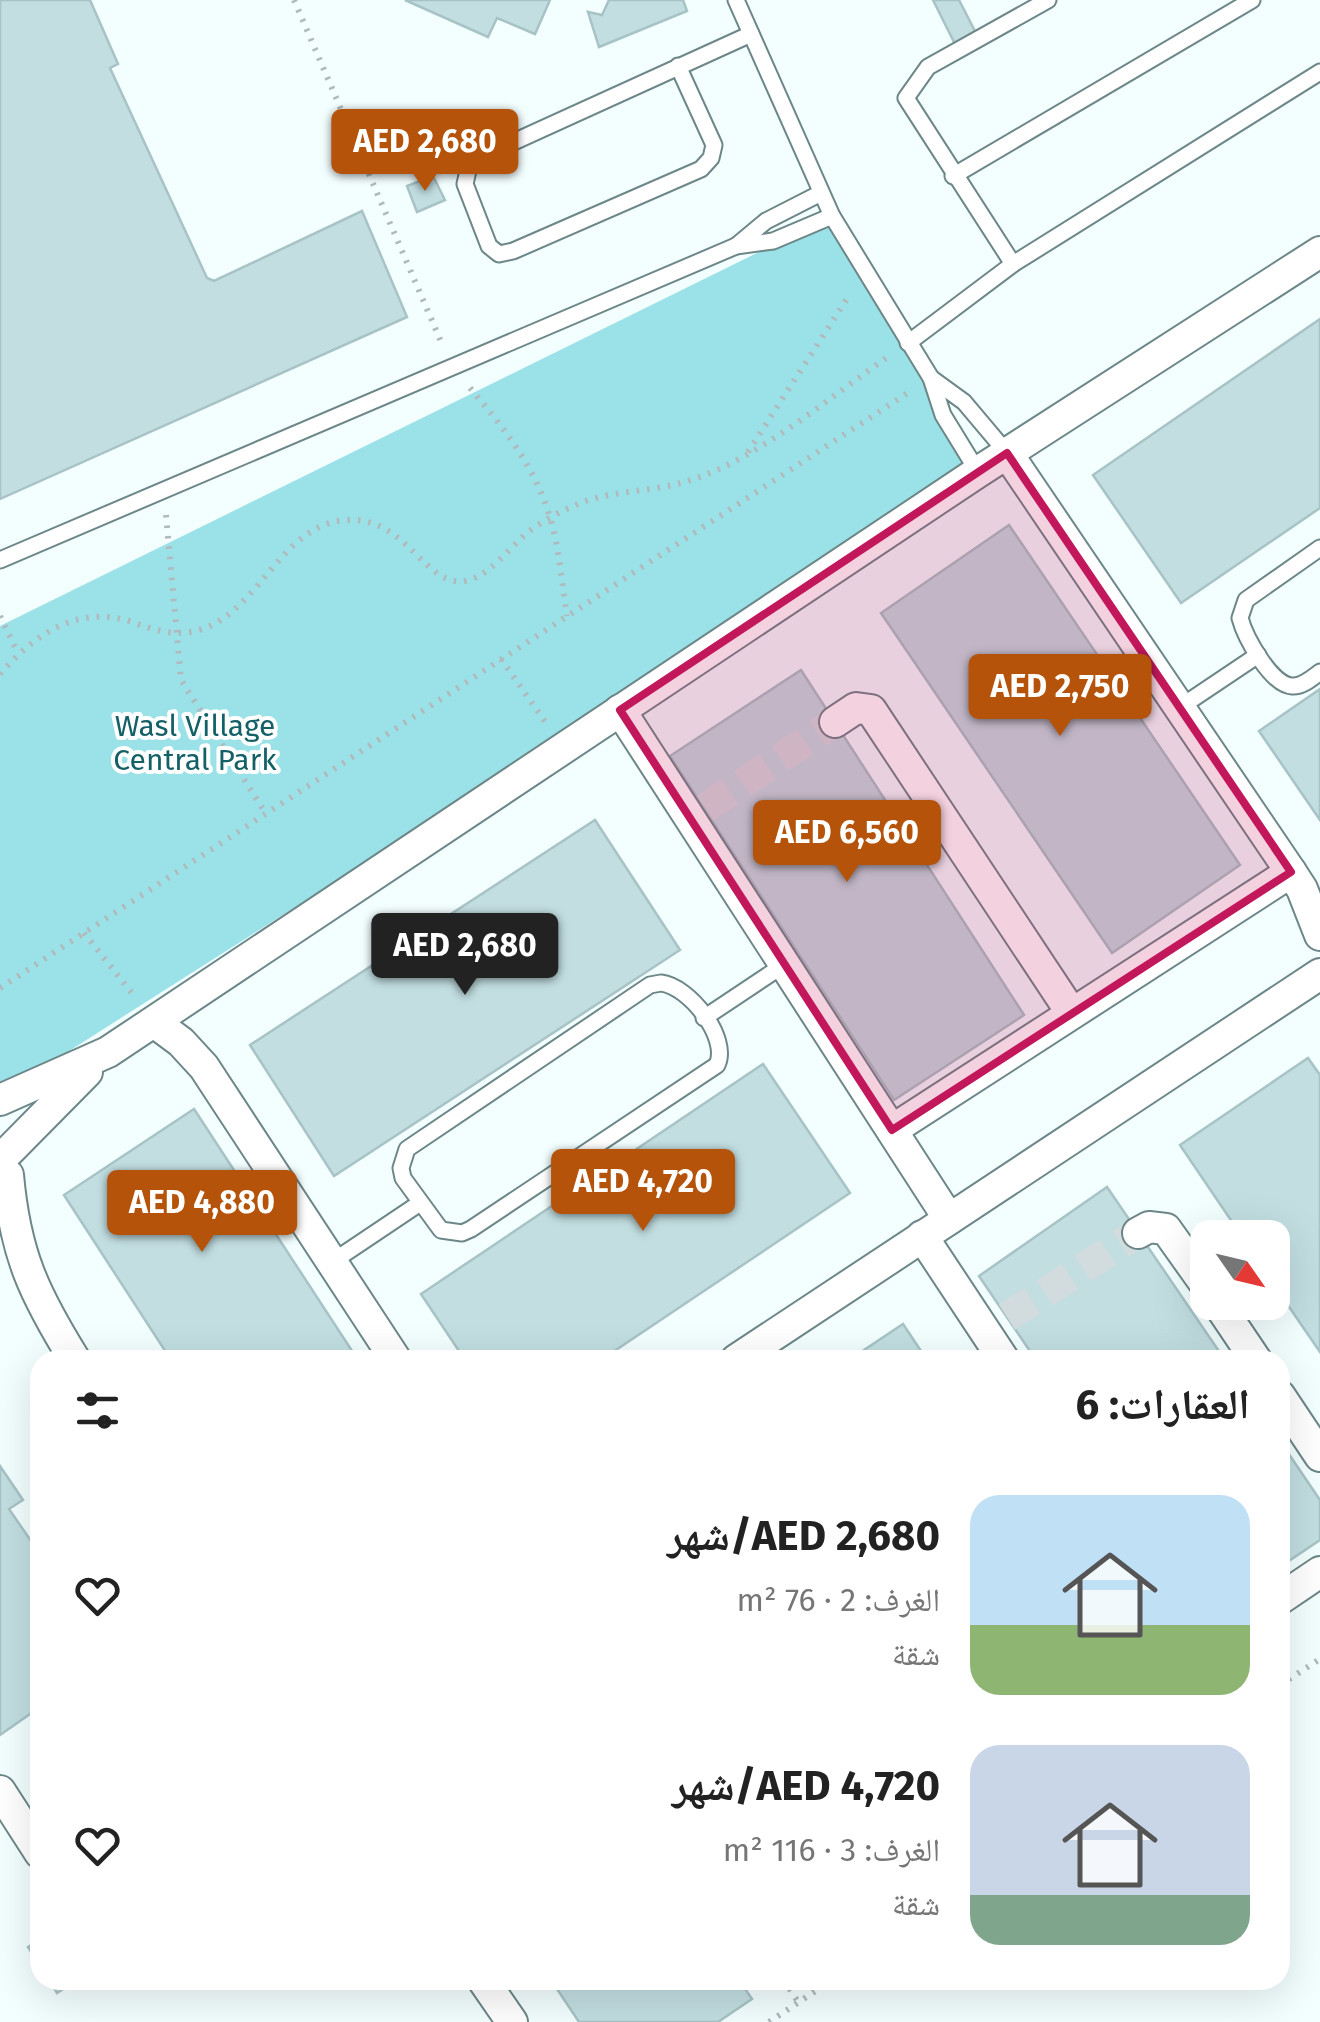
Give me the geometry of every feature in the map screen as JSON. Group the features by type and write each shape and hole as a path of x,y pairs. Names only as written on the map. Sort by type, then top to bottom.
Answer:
{"street":[{"path":"0,1100 108,1052 1006,453 1320,252"},
{"path":"1006,453 1291,872 1320,935"},
{"path":"835,722 856,708 871,710 1070,1012"},
{"path":"620,710 697,813 784,964 949,1219"},
{"path":"892,1130 1291,872"},
{"path":"751,1350 922,1236 1315,988"},
{"path":"154,1022 181,1042 204,1067 389,1350"},
{"path":"69,1350 40,1305 17,1242 4,1163 108,1052"},
{"path":"1138,1233 1149,1227 1166,1229 1190,1263"},
{"path":"922,1236 996,1324 1002,1350"},
{"path":"0,1270 40,1305"},
{"path":"1230,1320 1249,1350"},
{"path":"1290,1411 1320,1456"},
{"path":"1290,1592 1320,1572"},
{"path":"0,1791 26,1836"},
{"path":"490,1990 512,2022"}],"lane":[{"path":"736,0 832,216 931,378 943,415 978,472"},
{"path":"1013,264 906,98 928,67 1048,0"},
{"path":"953,176 1252,0"},
{"path":"678,66 714,145 711,158 700,170 513,252 499,254 489,246 465,184 469,166 486,154 678,66 751,34"},
{"path":"908,343 1013,264 1320,72"},
{"path":"736,246 766,220 821,192"},
{"path":"0,560 736,246 774,241 832,216"},
{"path":"931,378 964,402 1006,453"},
{"path":"1320,548 1246,600 1240,618 1258,655 1280,683 1301,685 1320,672"},
{"path":"1180,708 1258,655"},
{"path":"704,1018 784,964"},
{"path":"672,984 683,989 704,1018 722,1049 717,1065 471,1229 462,1233 441,1230 403,1178 401,1168 407,1149 650,986 672,984"},
{"path":"332,1262 420,1202"}],"path":[{"path":"294,0 451,365 516,446 536,480 550,518 567,616"},
{"path":"746,456 864,272"},
{"path":"0,674 18,653 53,628 95,618 114,618 176,633 206,628 223,619 307,534 341,520 360,520 396,534 442,579 459,582 475,578 550,518 602,496 689,481 746,456 908,343"},
{"path":"0,988 931,378"},
{"path":"164,490 181,680 266,814"},
{"path":"0,616 18,653"},
{"path":"501,660 564,748"},
{"path":"84,933 154,1022"},
{"path":"1290,1678 1320,1659"},
{"path":"790,1990 798,2002"},
{"path":"768,2022 817,1990"}],"highlighted area":[{"path":"1007,453 1291,872 892,1130 620,710"}],"green space":[{"name":"Wasl Village Central Park","path":"832,216 978,472 0,1095 0,626"}],"building":[{"path":"0,0 90,0 118,64 110,68 207,278 214,281 362,211 407,317 0,499"},
{"path":"405,0 550,0 535,34 497,18 488,37"},
{"path":"609,0 683,0 687,11 599,47 588,12 602,15"},
{"path":"933,0 959,0 977,35 956,46"},
{"path":"433,176 445,200 417,212 407,186"},
{"path":"1320,319 1320,508 1181,603 1093,475"},
{"path":"1009,525 1240,865 1112,953 881,613"},
{"path":"801,670 1024,1015 894,1100 670,756"},
{"path":"1320,689 1320,820 1259,731"},
{"path":"595,820 680,950 334,1176 250,1045"},
{"path":"1308,1058 1320,1075 1320,1352 1290,1308 1290,1220 1231,1220 1180,1145"},
{"path":"763,1064 850,1193 616,1350 458,1350 421,1294"},
{"path":"194,1109 351,1350 165,1350 64,1195"},
{"path":"1107,1187 1190,1309 1190,1320 1198,1320 1218,1350 1029,1350 979,1276"},
{"path":"903,1324 920,1350 864,1350"},
{"path":"1290,1456 1320,1500 1320,1540 1290,1560"},
{"path":"0,1466 23,1500 9,1509 30,1539 30,1714 0,1735"},
{"path":"558,1990 746,1990 752,1999 718,2022 579,2022"}],"tunnel":[{"path":"705,808 835,722"},
{"path":"1007,1317 1138,1233"}]}
